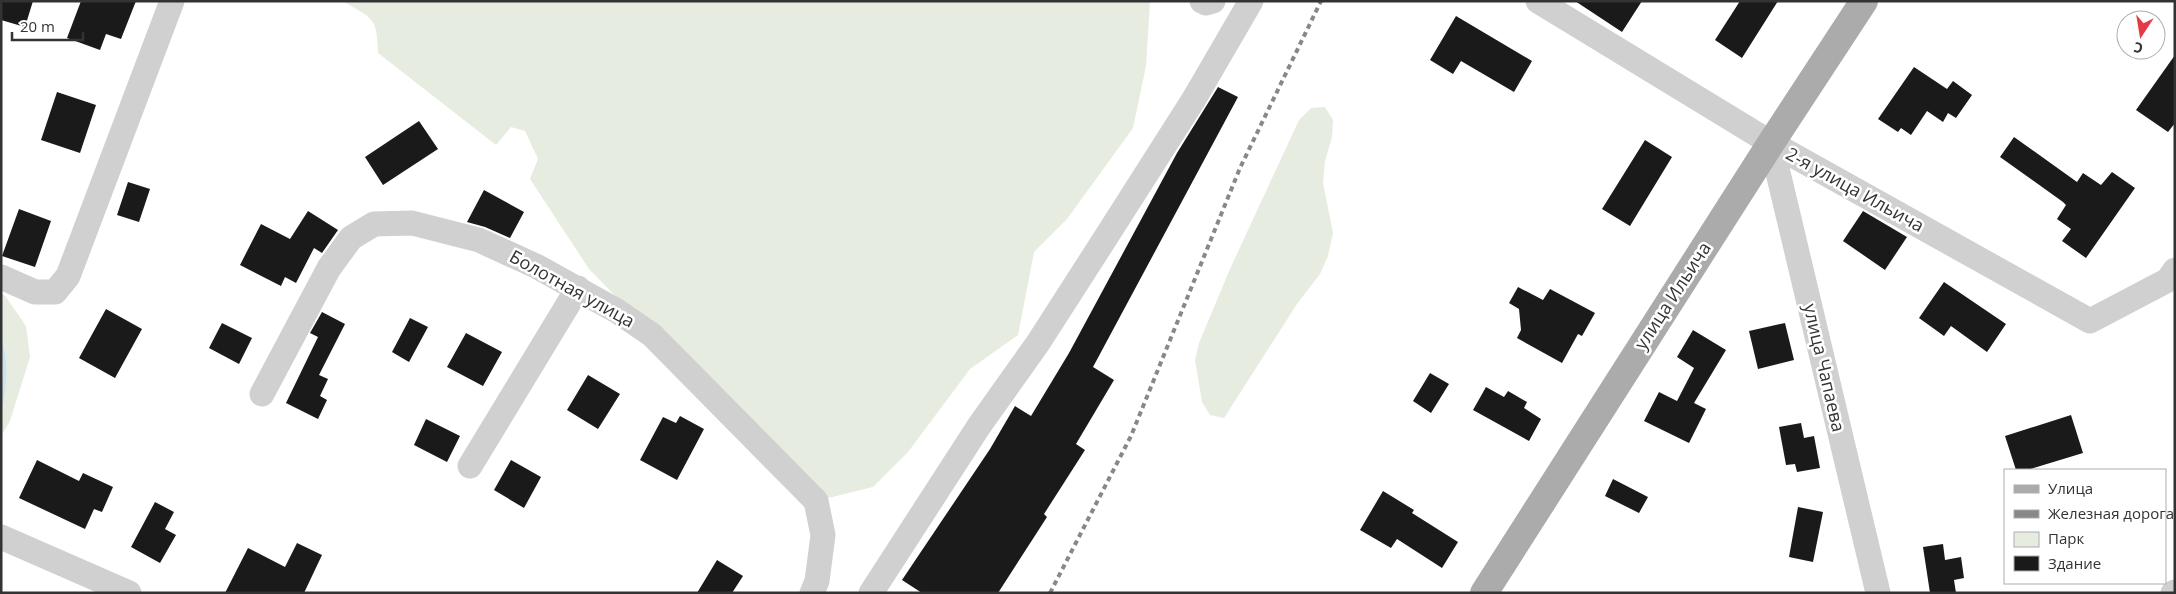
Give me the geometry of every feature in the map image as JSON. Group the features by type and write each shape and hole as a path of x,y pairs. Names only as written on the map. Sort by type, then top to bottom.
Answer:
{"main road":[{"name":"улица Ильича","path":"1484,593 1771,143 1864,1"}],"street":[{"path":"1,277 35,292 55,292 68,276 172,1"},
{"path":"1202,1 1206,3 1213,1"},
{"path":"871,593 979,426 1038,343 1108,234 1194,99 1251,1"},
{"name":"2-я улица Ильича","path":"1538,1 1771,143 2090,321 2173,280"},
{"name":"улица Чапаева","path":"1771,143 1878,593"},
{"name":"Болотная улица","path":"262,394 329,268 351,238 374,224 412,223 480,240 578,288 652,335 816,501 823,535 818,580 812,593"},
{"path":"470,466 578,288"},
{"path":"1,537 129,593"}],"green space":[{"path":"343,1 1150,1 1146,66 1133,128 1067,219 1034,252 1018,335 970,369 908,452 873,487 816,501 589,269 530,179 538,159 525,131 511,127 496,145 378,53 376,32 371,20"},
{"path":"1325,107 1333,120 1332,137 1325,161 1323,183 1333,233 1328,256 1320,274 1297,304 1224,418 1210,415 1202,402 1195,360 1199,343 1230,269 1299,120 1311,108"},
{"path":"1,293 6,297 26,326 30,357 10,421 1,436 6,357 1,341"}],"water":[{"path":"1,341 6,356 6,386 1,411"}],"building":[{"path":"1,1 33,1 25,27 1,20"},
{"path":"81,1 136,1 121,39 106,34 100,50 67,38"},
{"path":"1575,1 1642,1 1622,32"},
{"path":"1740,1 1778,1 1742,58 1715,40"},
{"path":"1456,16 1532,61 1514,92 1461,61 1453,74 1430,60"},
{"path":"2175,55 2175,123 2168,132 2136,110"},
{"path":"1914,67 1947,89 1953,81 1972,95 1956,118 1948,113 1943,122 1927,111 1911,135 1901,128 1898,132 1878,119"},
{"path":"1218,87 1238,97 1093,367 1114,380 1076,444 1085,450 1044,514 1047,517 998,593 922,593 902,580 990,449 1015,406 1031,416 1069,353 1177,153"},
{"path":"57,92 96,105 80,153 41,140"},
{"path":"419,121 438,149 383,185 365,157"},
{"path":"2014,137 2077,182 2083,173 2101,185 2112,172 2135,188 2086,258 2062,241 2071,229 2057,219 2066,205 2000,157"},
{"path":"1645,140 1672,157 1630,226 1602,209"},
{"path":"128,182 150,189 139,222 117,215"},
{"path":"484,190 524,212 510,238 485,227 467,222"},
{"path":"19,209 51,221 35,267 2,256"},
{"path":"308,211 338,230 322,253 314,248 296,283 285,277 281,286 240,265 261,224 290,239"},
{"path":"1863,211 1907,237 1885,270 1843,241"},
{"path":"1944,282 2006,324 1987,352 1951,326 1944,336 1919,318"},
{"path":"1518,287 1543,300 1550,289 1595,313 1582,336 1578,334 1562,363 1517,338 1521,330 1519,309 1509,303"},
{"path":"106,309 142,329 115,378 79,358"},
{"path":"322,312 345,324 319,375 328,379 320,396 327,400 318,419 286,403 318,337 310,333"},
{"path":"410,318 428,327 409,362 392,352"},
{"path":"222,323 252,338 239,364 209,348"},
{"path":"1785,323 1794,360 1758,369 1749,331"},
{"path":"1693,330 1726,350 1694,403 1706,409 1689,443 1644,421 1659,392 1677,401 1694,368 1677,357"},
{"path":"466,333 502,352 483,386 447,367"},
{"path":"1430,373 1449,384 1431,413 1413,401"},
{"path":"588,375 620,394 598,429 567,410"},
{"path":"1486,387 1504,397 1508,391 1527,402 1524,408 1541,419 1529,441 1473,410"},
{"path":"2071,415 2083,453 2030,469 2016,469 2005,436"},
{"path":"680,416 704,429 677,480 640,460 663,417 676,423"},
{"path":"426,419 460,436 447,462 414,445"},
{"path":"1801,423 1804,438 1814,436 1820,468 1797,472 1795,464 1786,465 1779,427"},
{"path":"37,460 79,481 83,473 113,487 102,512 94,509 85,529 19,498"},
{"path":"511,460 541,477 524,508 494,490"},
{"path":"1613,479 1648,497 1639,513 1605,496"},
{"path":"1383,491 1414,510 1412,513 1458,542 1442,568 1397,539 1391,548 1360,530"},
{"path":"155,502 174,512 165,529 176,535 160,563 131,547"},
{"path":"1798,507 1823,512 1813,562 1789,557"},
{"path":"297,543 322,555 304,593 225,593 248,548 285,567"},
{"path":"1943,544 1945,560 1961,557 1964,578 1954,580 1956,593 1930,593 1923,547"},
{"path":"717,560 743,576 732,593 697,593"}],"railway":[{"path":"1050,593 1131,436 1240,168 1321,1"}]}
